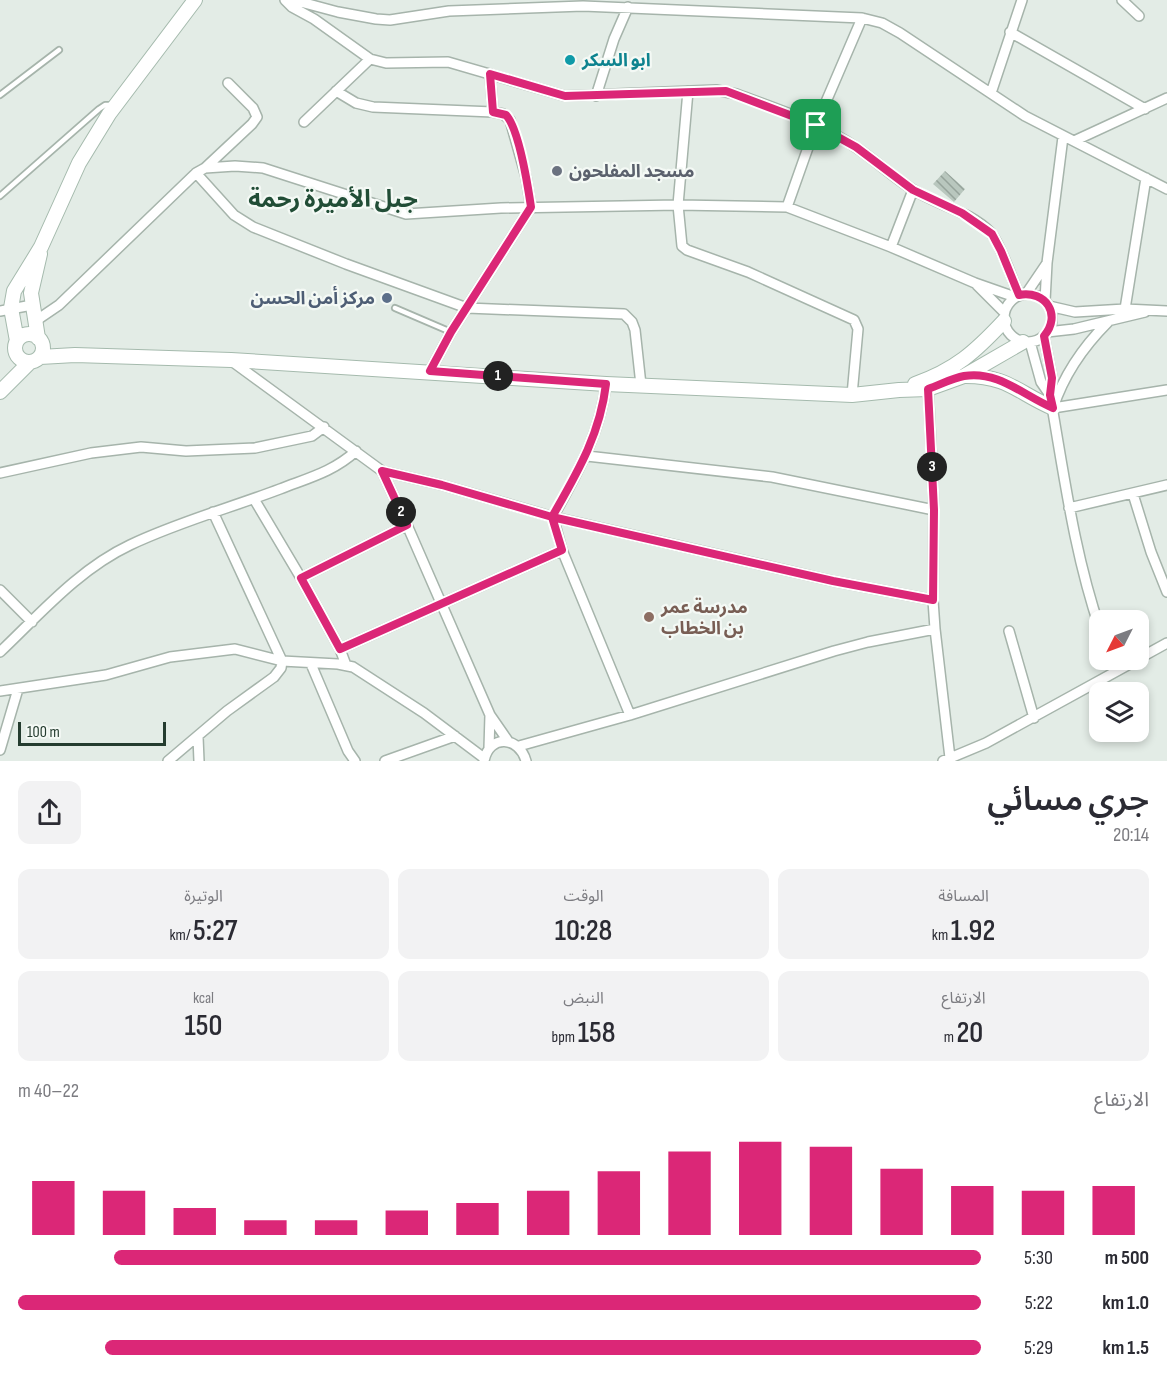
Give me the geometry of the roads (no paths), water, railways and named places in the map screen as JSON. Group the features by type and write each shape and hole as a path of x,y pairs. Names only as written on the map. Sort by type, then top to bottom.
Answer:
{"street":[{"path":"195,0 116,105 92,139 79,163 41,247 5,310 17,341 16,349 75,355 231,360 606,384 852,395 899,390 964,376 986,377 1052,401 1167,390"},
{"path":"285,0 370,59 386,63 448,62 551,93 577,96 716,90 736,94 816,125 856,147 913,190 962,213 992,234 1020,295"},
{"path":"293,0 354,16 390,20 449,11 584,3 862,18 882,23 900,33 1025,116 1167,189"},
{"path":"991,93 1022,0"},
{"path":"1122,0 1138,16"},
{"path":"596,96 614,39 628,7"},
{"path":"787,207 816,125 862,18"},
{"path":"1010,32 1145,109"},
{"path":"304,122 370,59"},
{"path":"490,74 493,112"},
{"path":"34,322 59,305 196,173 205,168 252,124 257,117 253,108 228,82"},
{"path":"336,91 356,102 373,107 493,112 506,115 512,124 526,177 531,207 451,332 430,371"},
{"path":"688,91 678,205 681,243 684,248 748,272 856,322 858,329 852,395"},
{"path":"1074,141 1167,98"},
{"path":"1063,137 1047,263 1047,304 1052,320 1046,334 1052,378 1052,401 1069,508 1087,591 1094,610"},
{"path":"205,168 236,166 263,168 406,214 531,207 678,205 787,207 891,247 975,283 1020,295 1039,297 1047,304 1075,312 1125,309 1167,311"},
{"path":"196,173 234,215 253,227 467,308 624,314 628,316 635,330 641,385"},
{"path":"1125,309 1146,178"},
{"path":"891,247 913,190"},
{"path":"4,386 34,351 32,286 41,247"},
{"path":"928,384 959,364 984,343 1004,317 1006,306 1020,295 1047,263"},
{"path":"975,283 1004,317 1010,335 1026,342 1041,382 1052,401"},
{"path":"5,310 32,305"},
{"path":"964,376 1026,342 1046,334 1108,322 1151,310"},
{"path":"1052,401 1074,361 1108,322"},
{"path":"17,341 27,335 34,351"},
{"path":"231,360 382,471 442,485 552,517 833,581 933,600"},
{"path":"606,384 602,412 586,456 552,517 562,550 630,716"},
{"path":"928,384 934,510 933,600 948,760 986,743 1116,671"},
{"path":"0,474 91,453 141,447 186,451 255,448 312,436 324,427"},
{"path":"0,652 86,572 117,552 213,512 332,470 356,451"},
{"path":"586,456 772,477 934,510"},
{"path":"382,471 490,715 508,741"},
{"path":"1069,508 1167,485"},
{"path":"1133,494 1151,552 1167,592"},
{"path":"254,499 301,578 340,649 346,665"},
{"path":"168,761 236,704 274,677 281,668 282,661 213,512"},
{"path":"301,578 407,525"},
{"path":"340,649 562,550"},
{"path":"0,590 4,601 32,622"},
{"path":"489,748 497,742 508,741 519,746 630,716 834,651 935,629"},
{"path":"1008,631 1034,717"},
{"path":"1149,654 1167,643"},
{"path":"0,692 106,675 170,657 218,649 235,649 282,661 346,665 361,671 455,736 484,759 489,748 490,715"},
{"path":"311,664 348,751 355,761"},
{"path":"0,750 18,689"},
{"path":"385,761 455,736"},
{"path":"198,737 199,761"},
{"path":"519,746 526,761"}],"lane":[{"path":"0,95 59,50"},
{"path":"0,196 99,109 105,105 116,105"},
{"path":"395,308 451,332"}],"place":[{"name":"ابو السكر","path":"570,60"},
{"name":"مسجد المفلحون","path":"557,171"},
{"name":"مركز أمن الحسن","path":"387,298"},
{"name":"مدرسة عمر بن الخطاب","path":"649,617"}],"district":[{"name":"جبل الأميرة رحمة","path":"333,199"}]}
